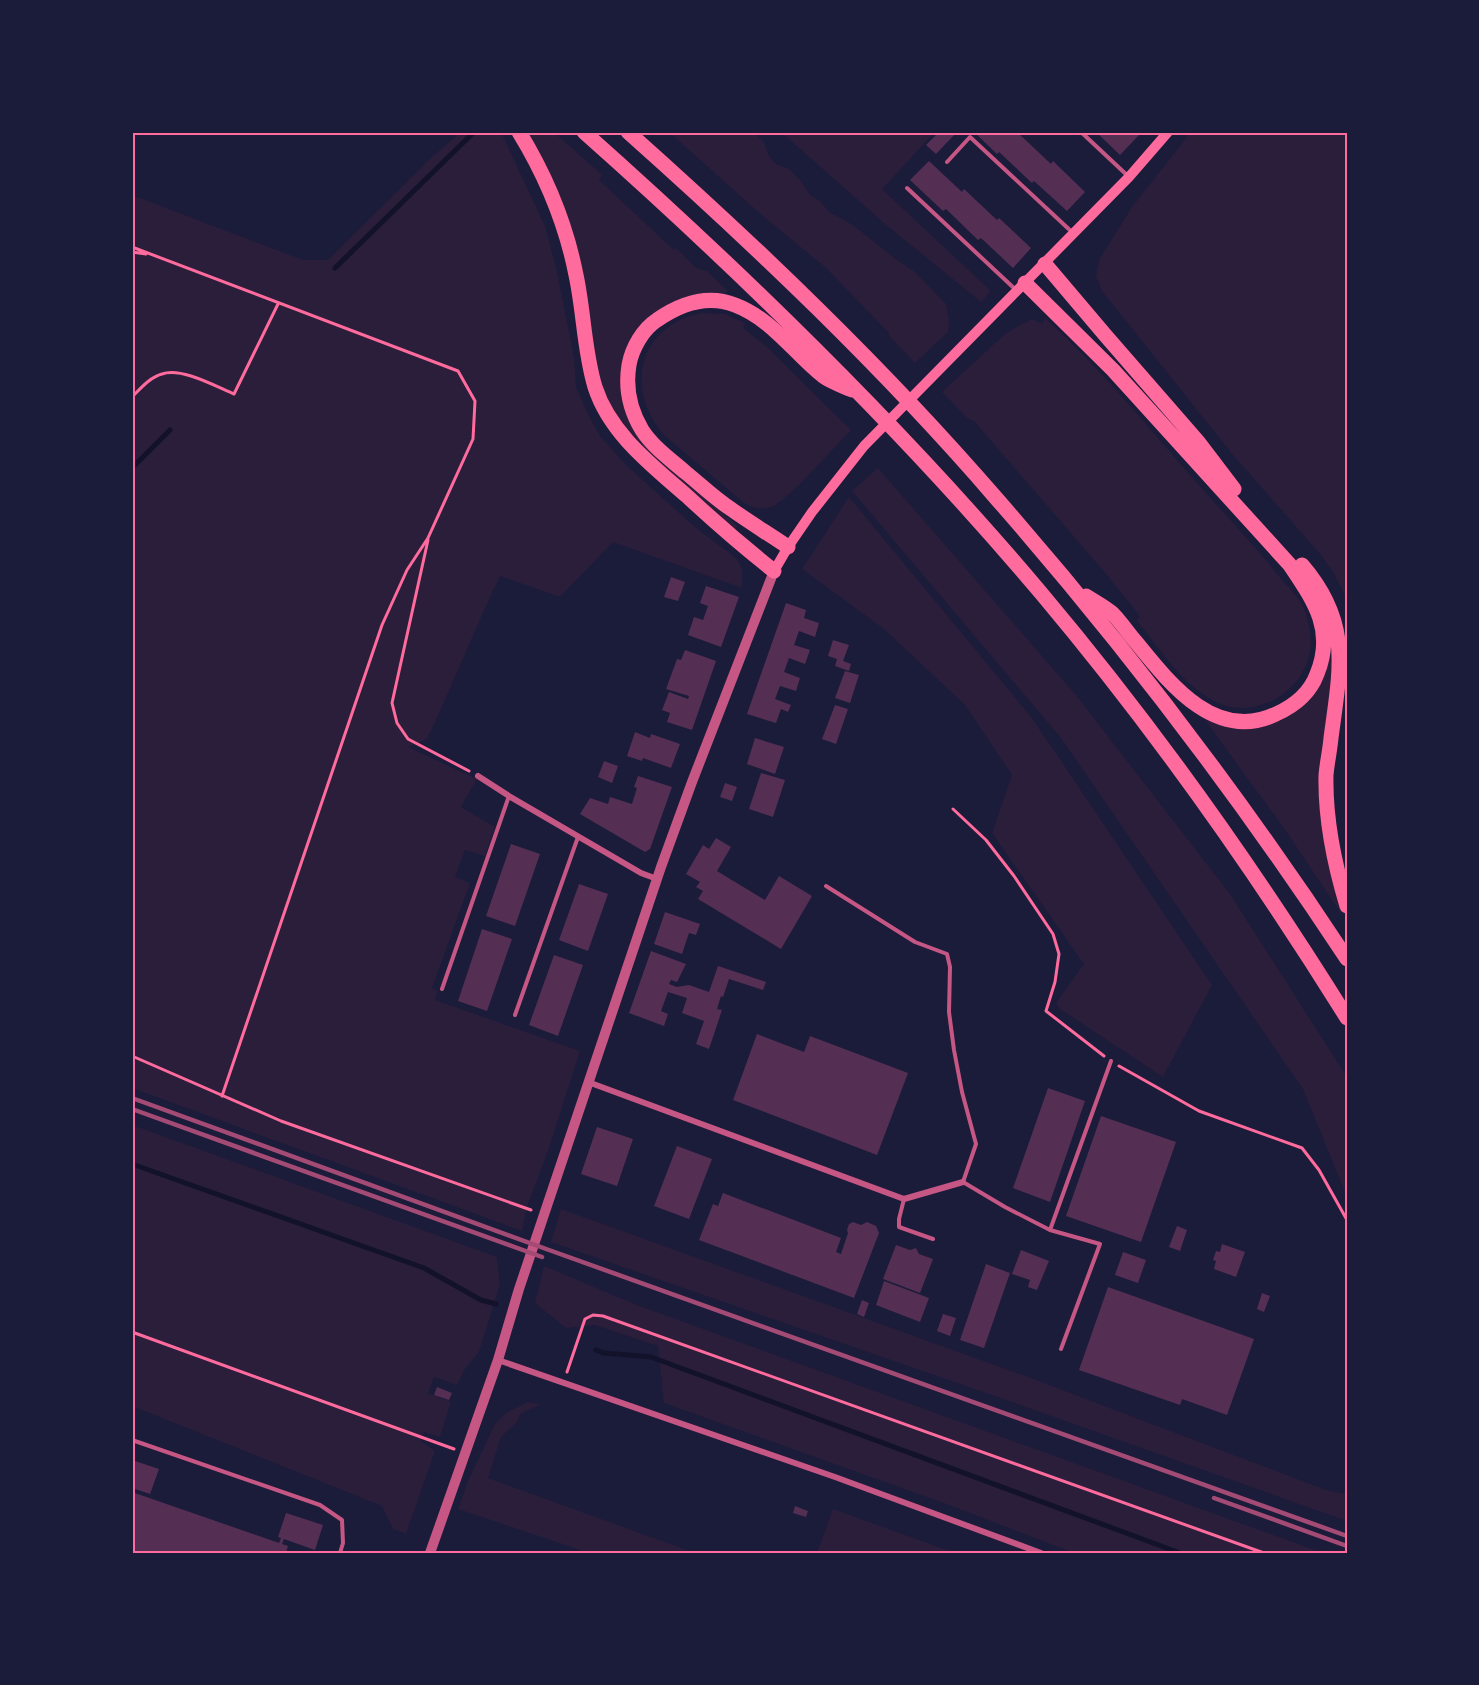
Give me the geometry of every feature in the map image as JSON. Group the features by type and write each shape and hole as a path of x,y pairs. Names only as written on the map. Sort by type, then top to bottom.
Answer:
{"highway":[{"path":"519,132 551,192 566,231 577,276 589,361 596,388 607,412 626,439 646,459 774,572"},
{"path":"584,132 758,291 867,400 1041,593 1119,690 1226,834 1347,1018"},
{"path":"628,132 776,268 921,415 995,496 1071,586 1185,729 1298,884 1347,959"},
{"path":"1045,264 1199,443 1222,475 1307,572 1324,596 1336,621 1341,653 1326,774 1329,828 1335,867 1347,906"},
{"path":"1021,287 1113,370 1290,565 1313,599 1324,629 1324,652 1317,676 1304,695 1287,709 1266,719 1245,723 1221,720 1198,707 1174,687 1112,614 1071,586"},
{"path":"788,548 729,508 659,450 644,432 634,415 627,395 630,359 639,338 654,322 693,301 733,304 757,315 825,377 867,400"}],"main road":[{"path":"774,572 830,487 864,446 1045,264 1129,177 1168,132"}],"street":[{"path":"430,1553 498,1360 519,1289 657,879 692,782 774,572"},
{"path":"478,776 578,837 641,873 657,879"},
{"path":"588,1082 903,1199 963,1182"},
{"path":"498,1360 835,1477 1041,1553"}],"lane":[{"path":"1081,132 1129,177"},
{"path":"947,162 970,137 1074,233"},
{"path":"907,188 1021,287"},
{"path":"442,989 509,796"},
{"path":"515,1016 578,837"},
{"path":"826,886 915,942 947,954 950,967 949,1012 954,1050 976,1144 963,1182 1050,1230 1100,1244 1060,1349"},
{"path":"1050,1230 1111,1061"},
{"path":"903,1199 899,1219 900,1227 933,1239"},
{"path":"132,1440 320,1505 342,1520 343,1543 340,1553"}],"path":[{"path":"132,247 458,371 475,401 473,439 428,538 406,570 382,625 222,1096"},
{"path":"132,252 151,255"},
{"path":"132,397 146,382 161,374 179,372 234,394 278,304"},
{"path":"428,538 392,703 397,723 408,739 478,776"},
{"path":"953,809 986,840 1014,876 1053,934 1059,954 1055,982 1046,1011 1111,1061 1198,1111 1302,1148 1319,1170 1347,1220"},
{"path":"132,1056 281,1120 544,1214"},
{"path":"563,1382 585,1319 593,1315 603,1316 1264,1553"},
{"path":"132,1332 464,1453"}],"shaded area":[{"path":"461,132 501,132 545,226 556,267 574,357 576,387 600,436 626,465 696,528 731,554 742,569 742,588 613,542 560,597 500,576 427,739 408,747 477,779 461,807 495,827 485,856 465,850 455,877 470,883 432,988 438,991 435,1000 580,1051 549,1148 527,1207 522,1231 132,1088 132,195 303,260 328,260 433,156"},
{"path":"527,132 554,132 602,175 599,180 674,250 676,248 696,268 707,271 728,291 720,294 692,295 668,305 642,332 622,366 656,456 738,526 734,530 647,452 624,427 611,406 599,379 590,333"},
{"path":"669,132 754,132 763,141 769,156 776,164 789,169 810,195 820,201 829,212 853,225 915,272 946,304 948,332 915,363 826,268 757,211"},
{"path":"781,132 935,132 882,189 991,291 981,302 885,224"},
{"path":"1191,132 1347,132 1347,599 1321,555 1233,455 1102,291 1096,276 1099,260 1132,207"},
{"path":"701,313 725,314 745,323 743,328 768,348 851,430 788,495 771,507 757,508 744,503 664,435 652,417 644,398 642,380 644,362 651,345 663,331 680,320"},
{"path":"1045,318 1068,339 1132,408 1255,547 1303,606 1310,634 1309,656 1296,682 1273,700 1259,706 1230,707 1204,695 1182,676 1137,621 1140,616 1107,575 974,421 968,419 942,392 1006,333 1032,319 1042,324"},
{"path":"878,468 1076,695 1230,894 1347,1077 1347,1197 1303,1089 1061,738 852,491"},
{"path":"849,497 1032,718 1212,985 1163,1077 1060,1009 1056,1003 1084,964 992,833 1012,775 965,705 884,629 802,569"},
{"path":"1329,659 1333,661 1323,747 1336,894 1342,915 1288,834 1205,720 1222,725 1263,725"},
{"path":"132,1125 497,1257 500,1284 479,1352 465,1369 457,1385 434,1377 428,1393 451,1402 440,1437 424,1432 421,1441 435,1451 406,1534 393,1529 382,1506 132,1406"},
{"path":"561,1209 1028,1377 1329,1491 1347,1494 1347,1521 551,1242"},
{"path":"544,1266 637,1305 1323,1553 1074,1553 949,1505 664,1403 658,1346 595,1325 566,1328 535,1303"},
{"path":"528,1402 541,1404 520,1414 517,1422 501,1437 488,1478 695,1553 589,1553 458,1509 468,1481 495,1424 506,1413"},
{"path":"833,1509 955,1553 817,1553"}],"building":[{"path":"939,132 957,132 936,154 926,145"},
{"path":"974,132 1013,132 1016,134 1017,132 1051,164 1053,161 1085,192 1067,211 999,152 997,154"},
{"path":"1096,132 1136,132 1139,135 1120,155"},
{"path":"929,161 962,192 964,189 1031,248 1013,268 981,238 978,240 946,209 943,211 910,180"},
{"path":"671,577 685,582 678,601 664,597"},
{"path":"706,586 739,597 721,647 688,635 694,617 703,620 708,606 700,603"},
{"path":"786,603 806,610 804,618 819,623 815,637 799,631 794,645 810,650 805,664 789,658 784,672 800,678 796,691 780,686 775,699 791,705 788,712 781,709 776,723 747,714"},
{"path":"833,640 849,645 843,661 851,664 849,671 835,666 837,659 828,656"},
{"path":"685,650 716,661 692,730 667,722 670,713 662,710 669,692 688,699 689,696 666,689 677,659 681,660"},
{"path":"845,671 859,675 850,703 835,698"},
{"path":"835,705 848,709 836,744 822,739"},
{"path":"635,732 650,738 651,734 680,744 671,768 643,758 642,761 627,756"},
{"path":"755,738 784,747 775,774 747,764"},
{"path":"604,761 618,766 612,783 598,777"},
{"path":"761,773 785,780 773,817 749,809"},
{"path":"638,776 672,787 650,849 645,852 580,814 590,798 608,804 610,797 632,804"},
{"path":"725,783 737,787 732,801 720,797"},
{"path":"716,838 731,847 717,871 765,900 779,876 812,896 781,949 698,899 703,891 696,887 700,882 686,874 703,845 709,849"},
{"path":"511,844 540,854 515,926 486,916"},
{"path":"579,884 608,894 588,951 559,940"},
{"path":"665,912 700,924 696,935 689,933 682,954 654,944"},
{"path":"482,929 512,939 487,1011 458,1001"},
{"path":"651,951 686,964 677,982 671,980 669,984 677,987 689,985 709,992 718,966 766,982 763,990 729,979 717,1009 722,1010 709,1049 696,1044 704,1021 682,1013 687,998 668,992 661,1011 668,1014 664,1026 629,1013"},
{"path":"554,955 583,965 558,1036 529,1025"},
{"path":"757,1034 804,1052 810,1036 908,1073 877,1155 733,1100"},
{"path":"1048,1088 1085,1101 1050,1202 1013,1188"},
{"path":"1101,1116 1176,1142 1141,1242 1066,1216"},
{"path":"597,1127 633,1139 617,1186 581,1174"},
{"path":"677,1146 712,1159 689,1219 654,1206"},
{"path":"723,1193 841,1238 836,1252 841,1254 849,1224 853,1222 861,1225 867,1222 876,1226 879,1233 854,1298 699,1240 713,1204 718,1206"},
{"path":"1177,1226 1187,1230 1180,1251 1169,1247"},
{"path":"1222,1244 1245,1252 1236,1277 1214,1269 1216,1261 1213,1260 1216,1251 1220,1252"},
{"path":"896,1245 910,1250 916,1248 919,1254 933,1259 920,1293 883,1279"},
{"path":"1021,1250 1049,1261 1037,1290 1028,1287 1030,1280 1012,1274"},
{"path":"1123,1252 1146,1260 1138,1283 1115,1275"},
{"path":"986,1264 1010,1273 984,1348 960,1340"},
{"path":"884,1281 929,1298 920,1322 876,1305"},
{"path":"1108,1287 1254,1339 1227,1415 1182,1399 1180,1405 1079,1370"},
{"path":"1262,1293 1270,1296 1264,1312 1257,1309"},
{"path":"862,1300 869,1303 864,1317 857,1314"},
{"path":"943,1314 956,1318 950,1336 937,1331"},
{"path":"437,1387 452,1393 449,1400 434,1395"},
{"path":"132,1460 159,1469 150,1494 132,1488"},
{"path":"132,1492 279,1543 281,1538 278,1537 286,1513 323,1525 315,1550 284,1539 282,1544 288,1546 286,1553 132,1553"},
{"path":"795,1506 808,1511 806,1517 793,1513"}],"waterway":[{"path":"335,268 474,132"},
{"path":"132,468 170,430"},
{"path":"132,1164 424,1268 481,1300 496,1304"},
{"path":"596,1350 604,1353 651,1357 1180,1553"}],"railway":[{"path":"132,1098 1347,1536"},
{"path":"132,1109 542,1257"},
{"path":"1214,1498 1347,1546"}]}
